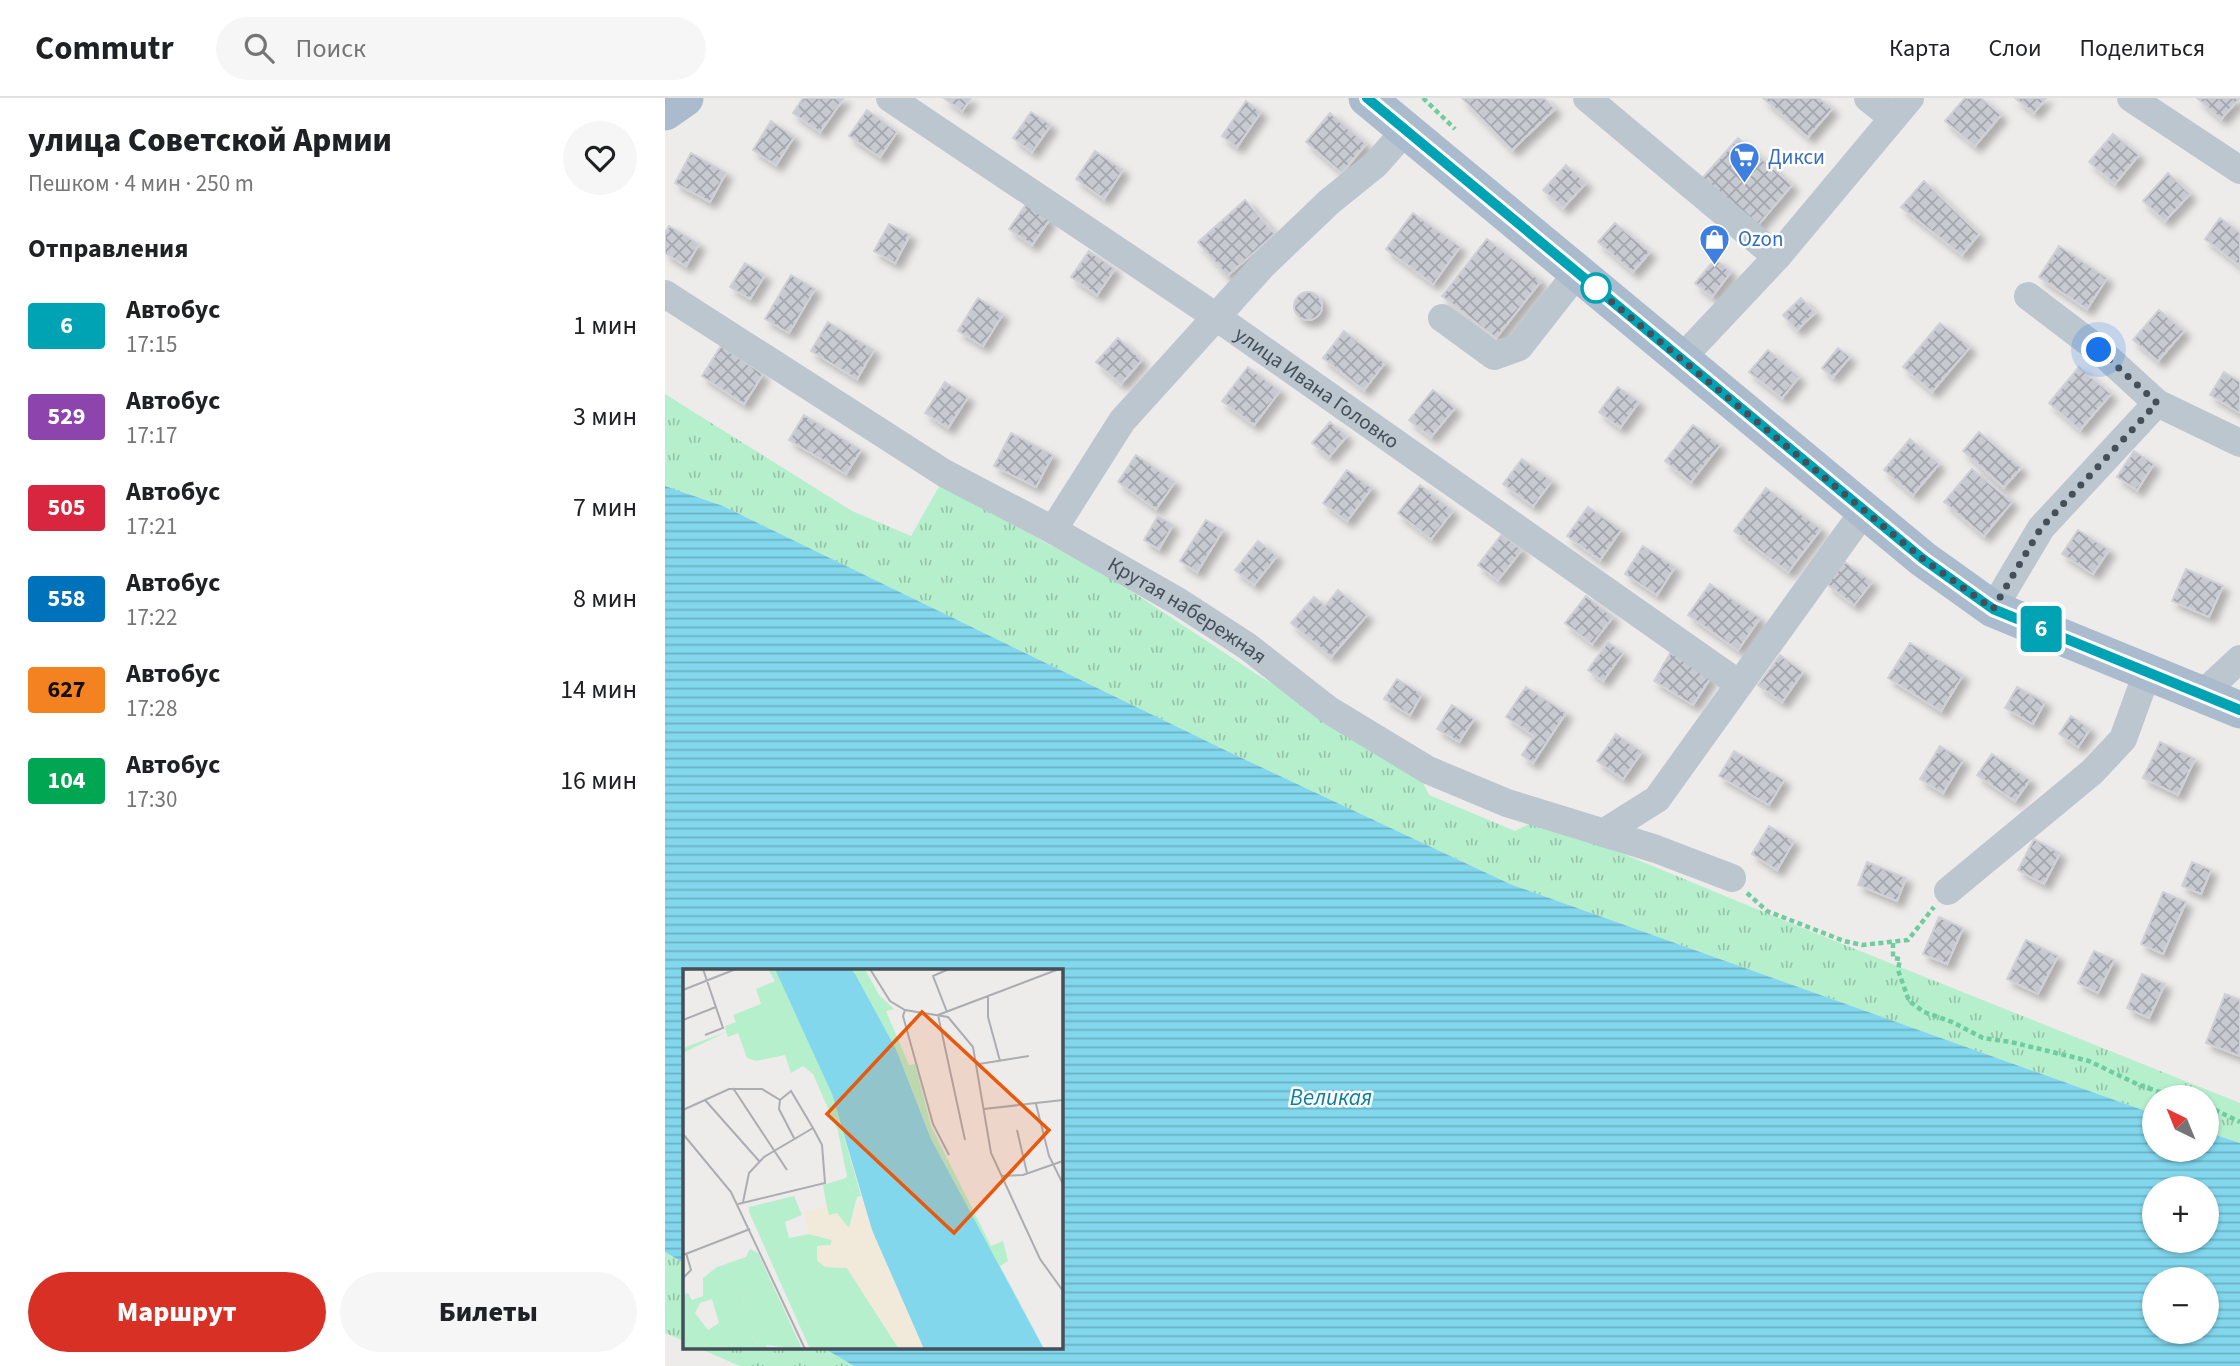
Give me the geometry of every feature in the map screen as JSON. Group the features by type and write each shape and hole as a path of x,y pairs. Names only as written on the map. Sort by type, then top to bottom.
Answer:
{"main road":[{"path":"665,112 685,98"},
{"path":"1367,98 1864,511 1923,559 1993,609 2240,710"}],"street":[{"name":"улица Ивана Головко","path":"890,98 1215,316 1739,684"},
{"path":"1587,98 1777,257"},
{"path":"1681,359 1777,257 1901,108 1868,98"},
{"path":"2130,98 2240,170"},
{"path":"1053,530 1122,421 1263,265 1329,202 1376,164 1406,130"},
{"path":"1443,318 1494,356 1519,347 1577,273"},
{"name":"Крутая набережная","path":"665,294 944,473 1053,530 1179,602 1247,646 1329,710 1429,770 1507,803 1656,849 1732,878"},
{"path":"2028,296 2099,350 2157,403 2240,443"},
{"path":"1993,609 2041,528 2157,403"},
{"path":"1603,833 1657,799 1864,511"},
{"path":"2201,695 2240,659"},
{"path":"1948,891 2092,772 2123,739 2147,673"}],"path":[{"path":"1732,878 1767,911 1862,945 1908,940 1948,891"},
{"path":"1893,943 1893,958 1900,960 1898,970 1909,1001 1924,1012 1983,1038 2089,1061 2142,1086"},
{"path":"2219,1112 2240,1122"}],"green space":[{"path":"665,394 852,511 911,536 940,485 1116,581 1258,675 1418,772 1429,795 1515,831 1539,819 2195,1085 2142,1085 2142,1110 1510,884 1227,751 723,506 665,486"},
{"path":"2219,1095 2240,1103 2240,1143 2219,1136"},
{"path":"665,1252 683,1262 683,1341 665,1333"},
{"path":"698,1348 824,1348 854,1366 740,1366"}],"water":[{"name":"Великая","path":"665,486 723,506 1227,751 1510,884 2142,1110 2142,1162 2219,1162 2219,1136 2240,1143 2240,1366 854,1366 824,1348 1062,1348 1062,969 683,969 683,1262 665,1252"}],"building":[{"path":"803,98 844,98 820,132 793,113"},
{"path":"944,98 971,98 962,111"},
{"path":"1462,98 1544,98 1555,109 1512,150"},
{"path":"1763,98 1819,98 1832,109 1808,137"},
{"path":"1965,98 1981,98 2001,115 1975,146 1945,121"},
{"path":"2015,98 2046,98 2034,113"},
{"path":"2197,98 2240,98 2221,119"},
{"path":"1246,101 1261,112 1237,147 1222,136"},
{"path":"867,110 897,132 880,157 849,136"},
{"path":"1031,112 1051,125 1032,152 1013,138"},
{"path":"1330,113 1366,144 1342,173 1306,142"},
{"path":"771,121 794,137 776,165 753,150"},
{"path":"2113,134 2139,155 2115,184 2089,162"},
{"name":"Дикси","path":"1738,138 1792,185 1753,231 1698,183"},
{"path":"1095,151 1123,170 1104,199 1076,179"},
{"path":"691,153 726,173 710,202 675,183"},
{"path":"1566,165 1586,183 1563,208 1543,190"},
{"path":"2168,173 2190,194 2165,221 2143,201"},
{"path":"1924,181 1979,234 1962,255 1901,207"},
{"path":"1245,200 1275,234 1227,276 1198,242"},
{"path":"1027,203 1050,219 1032,245 1009,229"},
{"path":"1413,213 1460,247 1433,284 1386,249"},
{"path":"2220,218 2240,233 2240,266 2205,239"},
{"path":"1615,223 1650,252 1633,272 1598,242"},
{"path":"889,224 910,235 895,263 874,251"},
{"path":"669,226 699,244 686,266 665,253 665,233"},
{"path":"1487,239 1541,281 1496,338 1442,296"},
{"path":"2059,246 2107,278 2087,309 2039,277"},
{"path":"1089,251 1115,269 1097,295 1071,277"},
{"path":"1715,259 1731,272 1712,297 1695,283"},
{"path":"745,263 765,275 750,299 730,287"},
{"path":"791,275 815,289 789,333 765,319"},
{"path":"1308,292 1318,296 1322,306 1318,316 1308,320 1298,316 1294,306 1298,296"},
{"path":"978,298 1003,314 983,346 958,331"},
{"path":"1801,298 1815,313 1797,330 1783,315"},
{"path":"2159,310 2184,331 2158,361 2133,340"},
{"path":"828,322 874,350 857,379 811,351"},
{"path":"1940,323 1970,347 1932,392 1903,367"},
{"path":"1344,331 1385,363 1364,390 1323,358"},
{"path":"1118,338 1142,360 1121,384 1096,362"},
{"path":"721,346 763,374 744,404 702,376"},
{"path":"1838,348 1850,357 1833,377 1822,368"},
{"path":"1768,350 1799,377 1782,398 1749,372"},
{"path":"1248,367 1280,391 1254,425 1222,401"},
{"path":"2079,367 2111,394 2080,430 2049,403"},
{"path":"2224,372 2240,382 2240,413 2210,395"},
{"path":"945,382 968,397 948,428 925,413"},
{"path":"1618,387 1639,402 1620,428 1599,412"},
{"path":"1433,390 1455,408 1431,437 1409,420"},
{"path":"804,415 861,450 846,474 789,440"},
{"path":"1330,422 1347,436 1329,457 1312,443"},
{"path":"1693,425 1720,445 1691,482 1665,461"},
{"path":"1979,432 2021,468 2004,487 1963,451"},
{"path":"1011,433 1053,455 1036,487 994,466"},
{"path":"1910,439 1939,464 1913,495 1884,470"},
{"path":"2134,451 2154,464 2137,490 2117,477"},
{"path":"1136,455 1175,482 1156,509 1118,482"},
{"path":"1522,459 1552,481 1533,506 1503,484"},
{"path":"1972,469 2012,502 1984,536 1944,502"},
{"path":"1347,470 1372,488 1347,521 1323,503"},
{"path":"1420,485 1453,511 1431,539 1398,513"},
{"path":"1766,488 1821,529 1788,572 1734,531"},
{"path":"1588,507 1621,530 1600,560 1567,536"},
{"path":"1158,516 1173,525 1159,549 1144,540"},
{"path":"1206,520 1223,530 1197,572 1180,561"},
{"path":"2078,530 2109,550 2093,574 2062,554"},
{"path":"1502,534 1522,550 1498,580 1478,565"},
{"path":"1258,541 1277,556 1254,585 1235,570"},
{"path":"1643,546 1675,567 1657,595 1625,574"},
{"path":"1845,562 1872,582 1854,605 1827,584"},
{"path":"2186,569 2223,586 2209,617 2172,601"},
{"path":"1710,584 1760,618 1738,650 1688,615"},
{"path":"1338,590 1367,615 1331,657 1291,623 1314,597 1325,606"},
{"path":"1586,596 1613,617 1592,644 1565,623"},
{"path":"1608,642 1623,653 1603,681 1588,670"},
{"path":"1910,643 1963,675 1941,711 1888,678"},
{"path":"1671,652 1711,677 1693,705 1654,681"},
{"path":"1780,655 1803,672 1782,702 1758,685"},
{"path":"1397,679 1422,694 1410,715 1384,699"},
{"path":"1526,687 1566,713 1533,763 1522,755 1534,736 1506,717"},
{"path":"2017,687 2045,702 2033,724 2005,708"},
{"path":"1452,705 1474,719 1459,742 1437,729"},
{"path":"2071,716 2090,729 2078,747 2059,734"},
{"path":"1616,734 1642,752 1623,779 1597,761"},
{"path":"2160,742 2195,759 2178,795 2143,778"},
{"path":"1940,746 1963,760 1943,793 1920,779"},
{"path":"1734,751 1784,780 1769,805 1719,776"},
{"path":"1992,754 2030,780 2015,801 1977,775"},
{"path":"1769,826 1794,841 1777,870 1752,854"},
{"path":"2034,839 2060,853 2044,884 2018,870"},
{"path":"1867,862 1906,878 1897,901 1858,885"},
{"path":"2192,862 2211,870 2201,894 2182,886"},
{"path":"2163,892 2186,902 2163,954 2141,944"},
{"path":"1939,917 1963,928 1947,964 1923,954"},
{"path":"2026,940 2058,956 2038,994 2007,979"},
{"path":"2094,951 2114,960 2098,993 2078,983"},
{"path":"2142,974 2165,984 2149,1018 2127,1008"},
{"path":"2225,994 2240,1000 2240,1056 2206,1043"}],"bus line":[{"name":"6","path":"1367,98 1923,559 1993,609 2240,710"}],"place":[{"name":"Дикси","path":"1745,184"},
{"name":"Ozon","path":"1715,266"}],"route":[{"path":"1596,288 1594,287 1923,559 1993,609 2041,528 2157,403 2099,350"}]}
